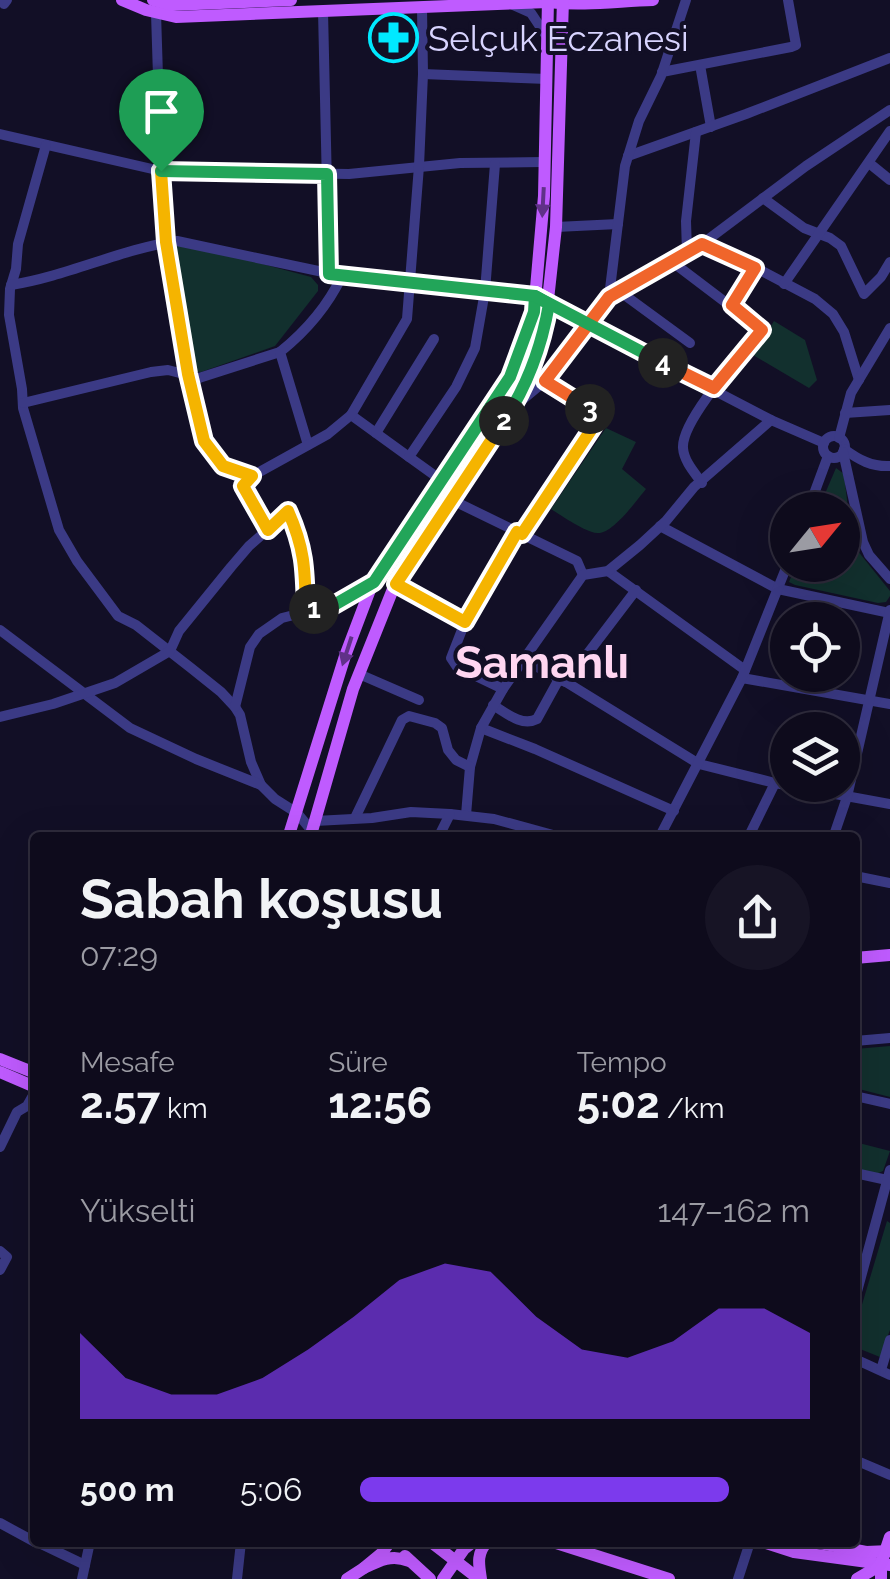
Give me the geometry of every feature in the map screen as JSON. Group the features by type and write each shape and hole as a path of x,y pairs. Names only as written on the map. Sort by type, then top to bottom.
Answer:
{"main road":[{"path":"122,0 155,6 291,0"},
{"path":"155,6 176,16 653,0"},
{"path":"290,832 345,656 374,582 510,377 534,312 544,196 548,42 556,1"},
{"path":"314,832 359,674 396,584 513,408 545,327 556,227 556,1"},
{"path":"860,958 890,955"},
{"path":"0,1059 30,1072"},
{"path":"0,1072 30,1087"},
{"path":"348,1579 387,1547"},
{"path":"396,1547 430,1579"},
{"path":"436,1547 480,1579"},
{"path":"443,1579 467,1547"},
{"path":"480,1579 478,1560 482,1547"},
{"path":"569,1547 670,1579"},
{"path":"779,1547 794,1552 886,1558"},
{"path":"840,1547 886,1558"},
{"path":"364,1568 390,1557 409,1561"},
{"path":"857,1579 886,1558"}],"street":[{"path":"614,294 618,224 628,156 686,0"},
{"path":"662,72 796,45 788,0"},
{"path":"508,4 531,13 548,42"},
{"path":"155,6 166,242 188,374 204,441 223,466 252,476"},
{"path":"268,530 243,486 252,476 328,434 351,414 407,320 419,166 422,8"},
{"path":"323,11 329,274"},
{"path":"628,156 890,58"},
{"path":"700,65 710,127"},
{"path":"423,74 548,79"},
{"path":"513,408 545,381 614,294 702,244 806,166 890,110"},
{"path":"784,284 890,131"},
{"path":"687,252 686,221 696,132"},
{"path":"0,134 161,171 349,174 419,166 543,162"},
{"path":"46,145 18,244 10,315 23,403 60,530 77,561 118,616 136,625 221,692 240,715 261,785 314,832 355,818 411,812 494,820 541,832"},
{"path":"869,163 890,180"},
{"path":"409,458 456,387 475,348 485,291 495,164"},
{"path":"763,198 804,228 841,246 864,294 890,262"},
{"path":"556,227 618,224"},
{"path":"11,284 177,241 342,276 535,296 771,420 824,443"},
{"path":"702,244 815,299 833,314 844,332 858,380"},
{"path":"672,261 762,330 714,388 692,421 682,445 688,464 702,483"},
{"path":"732,305 755,268"},
{"path":"23,403 151,372 168,370 199,378 280,352 300,336 342,276"},
{"path":"614,294 690,343"},
{"path":"839,438 858,380 890,328"},
{"path":"376,433 434,339"},
{"path":"280,352 308,445"},
{"path":"502,689 457,667 452,662 453,652 465,622 520,533 601,415 545,381"},
{"path":"845,413 890,410"},
{"path":"351,414 441,480"},
{"path":"466,816 470,767 480,728 502,689 583,576 608,571 660,526 694,487 771,420"},
{"path":"844,451 835,458 828,456 824,443 832,436 844,443 863,542 890,579"},
{"path":"844,451 861,461 890,466"},
{"path":"815,492 828,456"},
{"path":"452,500 577,561 583,576"},
{"path":"0,717 115,683 170,652 193,613 231,567 288,511 305,559 306,611"},
{"path":"660,526 778,589 890,612 860,742"},
{"path":"608,571 743,674 890,704"},
{"path":"234,707 250,647 259,634 282,618 334,605 374,582"},
{"path":"662,832 743,674 781,582"},
{"path":"396,584 465,622"},
{"path":"493,705 522,721 533,721 636,590"},
{"path":"0,630 130,728 261,785"},
{"path":"524,660 699,764 770,782"},
{"path":"359,674 420,700"},
{"path":"355,818 400,724 409,716 442,728 448,750 456,760 470,767"},
{"path":"480,728 536,748 674,811"},
{"path":"751,832 770,791"},
{"path":"860,798 890,804"},
{"path":"835,832 845,802"},
{"path":"441,832 450,814"},
{"path":"860,877 890,883"},
{"path":"860,1041 890,1038"},
{"path":"860,1097 890,1104"},
{"path":"0,1147 17,1112 30,1101"},
{"path":"860,1173 889,1175 885,1210 861,1251"},
{"path":"0,1251 7,1258 0,1270"},
{"path":"860,1361 885,1373 890,1340"},
{"path":"860,1462 890,1475"},
{"path":"0,1523 30,1539"},
{"path":"47,1547 85,1565"},
{"path":"82,1579 89,1547"},
{"path":"237,1579 240,1547"},
{"path":"738,1579 748,1547"}],"green space":[{"path":"176,245 202,248 311,277 318,291 275,346 201,372 193,371 171,249"},
{"path":"774,321 805,340 817,380 809,388 753,355"},
{"path":"606,428 636,442 622,469 646,489 610,529 597,533 551,509"},
{"path":"836,468 844,474 846,492 826,492"},
{"path":"860,554 890,596 886,602 878,603 789,582 860,582"},
{"path":"890,1046 890,1097 860,1089 860,1049"},
{"path":"860,1143 890,1151 883,1171 876,1174 860,1170"},
{"path":"887,1221 890,1330 880,1357 860,1349 860,1311"}],"place":[{"name":"Selçuk Eczanesi","path":"393,38"}],"district":[{"name":"Samanlı","path":"542,662"}],"route":[{"path":"161,171 166,242 188,374 204,441 223,466 252,476 243,486 268,530 288,511 305,559 306,611 334,605 374,582 510,377 534,312 535,296 549,304 545,327 513,408 396,584 465,622 517,532 522,534 601,415 545,381 589,325 609,297 702,244 755,268 732,305 762,330 714,388 648,356 589,325 549,304 535,296 329,274 327,174 161,171"}]}
